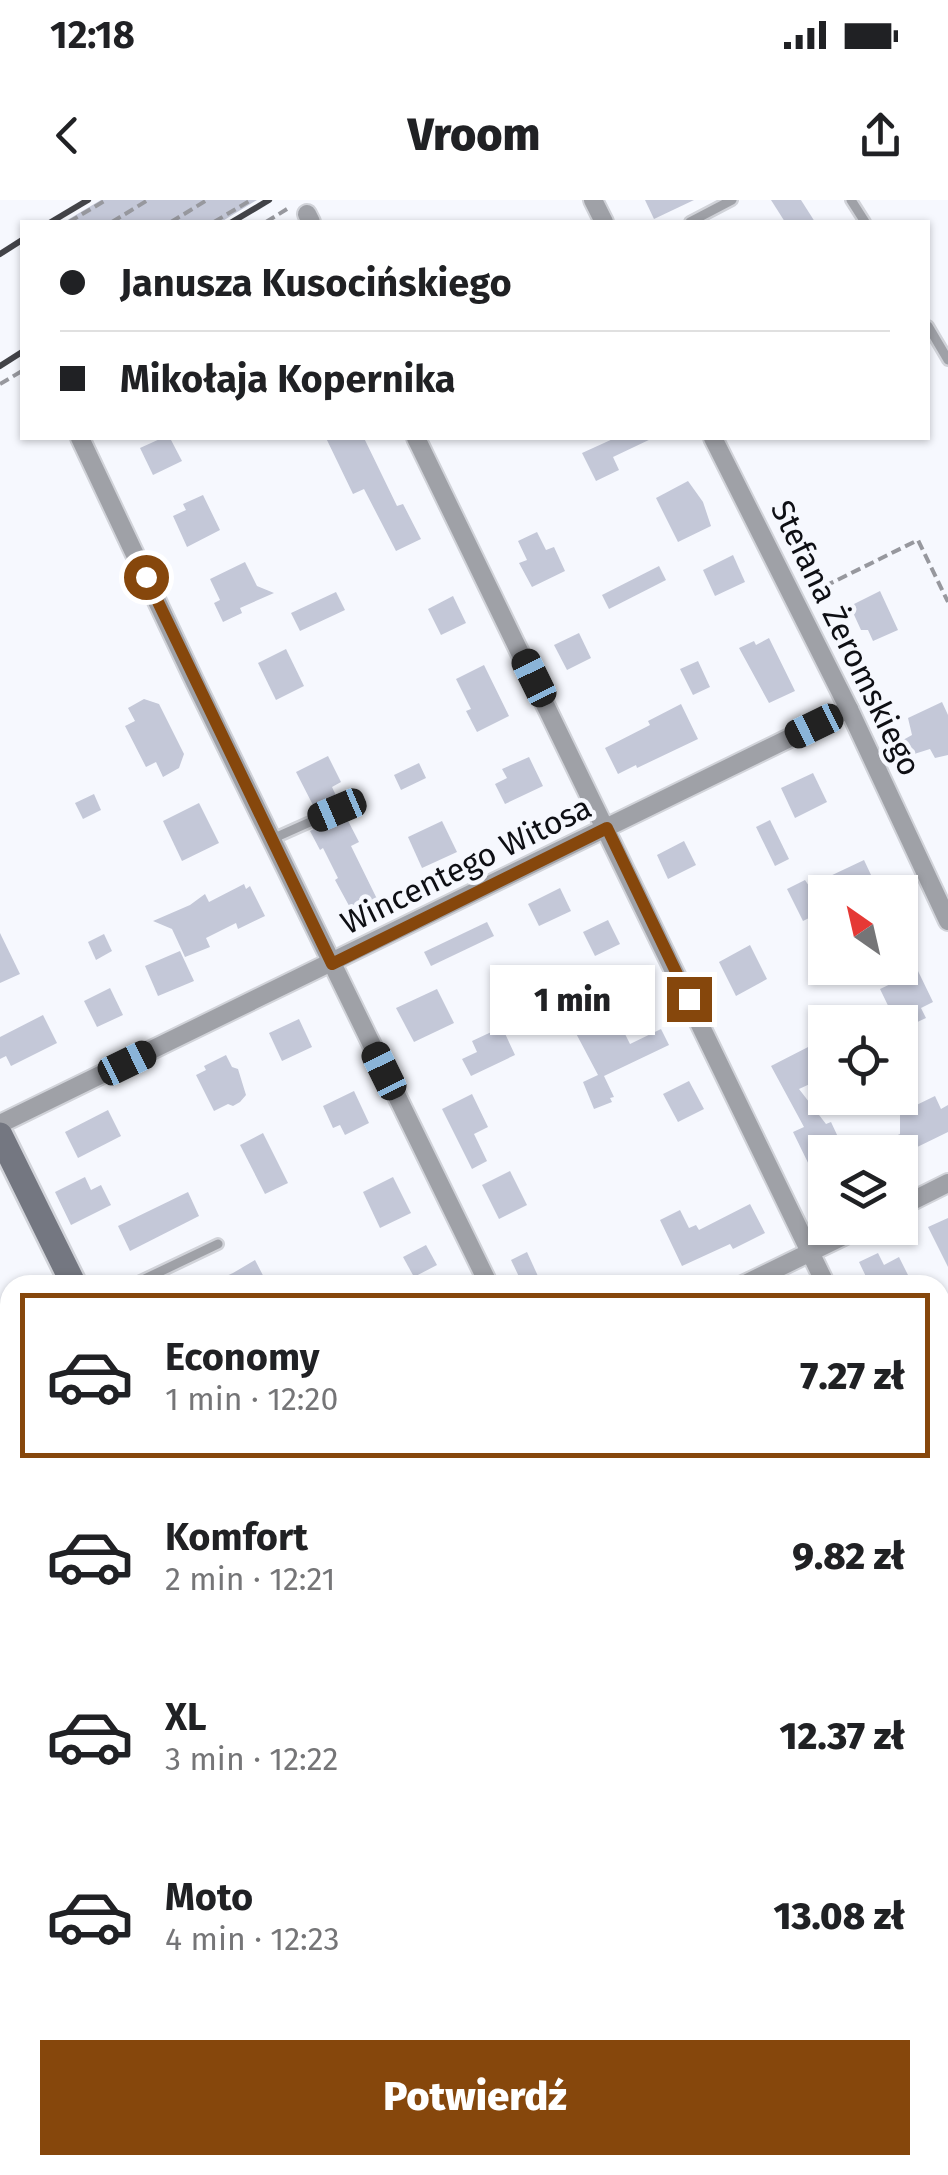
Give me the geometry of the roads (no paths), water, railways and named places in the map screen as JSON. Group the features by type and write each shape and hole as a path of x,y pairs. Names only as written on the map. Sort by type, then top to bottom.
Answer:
{"street":[{"path":"81,440 484,1275"},
{"path":"417,440 821,1275"},
{"name":"Stefana Żeromskiego","path":"714,440 849,709 948,921"},
{"name":"Wincentego Witosa","path":"0,1124 849,709"},
{"path":"0,1136 69,1275"},
{"path":"918,1198 948,1183"},
{"path":"763,1275 825,1245"}],"lane":[{"path":"694,220 732,200"},
{"path":"930,329 948,360"},
{"path":"272,839 337,810"},
{"path":"153,1275 218,1244"}],"railway":[{"path":"54,220 88,200"},
{"path":"235,220 269,200"},
{"path":"0,254 20,241"},
{"path":"0,366 20,353"}]}
